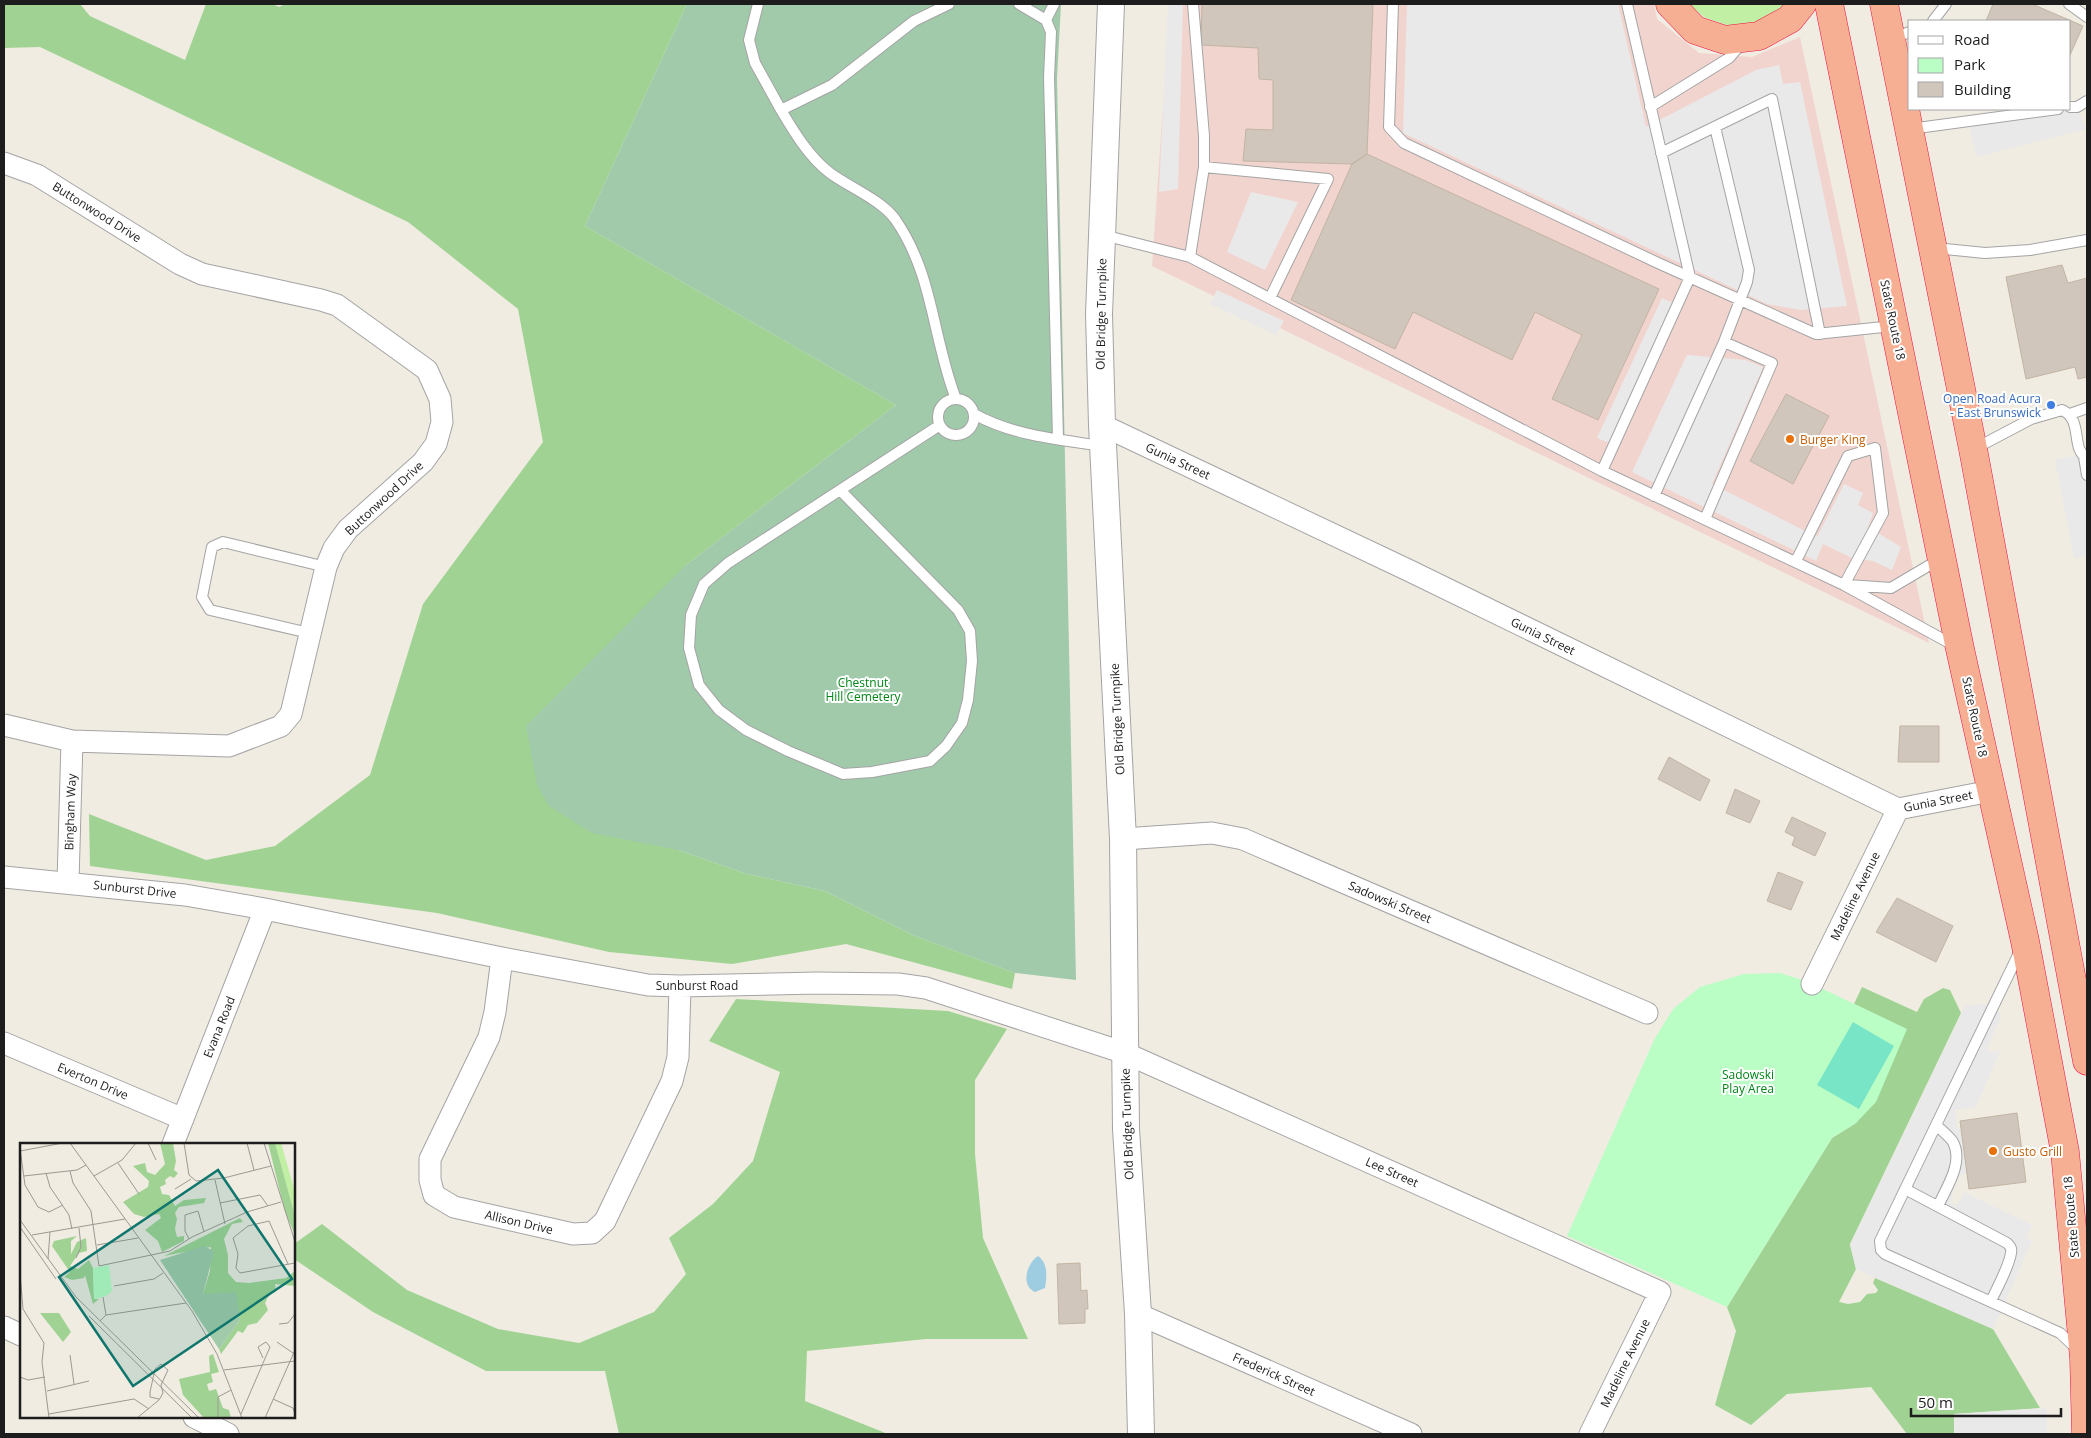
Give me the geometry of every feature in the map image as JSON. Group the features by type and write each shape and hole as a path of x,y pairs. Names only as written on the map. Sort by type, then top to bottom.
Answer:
{"highway":[{"path":"1670,4 1695,30 1724,40 1759,36 1790,19 1802,4"},
{"name":"State Route 18","path":"1828,4 1960,649 2025,941 2065,1152 2084,1358 2086,1434"},
{"path":"1884,4 1900,35 1908,129 1973,449 2087,1061"}],"street":[{"name":"Old Bridge Turnpike","path":"1112,4 1099,314 1102,435 1123,839 1126,1129 1138,1314 1141,1434"},
{"name":"Buttonwood Drive","path":"4,163 37,174 180,264 202,274 337,305 427,370 440,399 442,422 436,444 423,462 348,529 334,548 326,567 291,714 281,726 229,746 72,741 4,725"},
{"name":"Gunia Street","path":"1102,435 1410,571 1898,809 1991,791"},
{"name":"Bingham Way","path":"68,882 72,741"},
{"name":"Madeline Avenue","path":"1812,984 1898,809"},
{"name":"Sadowski Street","path":"1123,839 1212,833 1243,839 1647,1013"},
{"name":"Sunburst Drive","path":"4,877 185,895 265,909"},
{"name":"Sunburst Road","path":"265,909 502,958 648,985 817,983 898,984 926,988 1125,1053"},
{"name":"Evana Road","path":"173,1143 265,909"},
{"name":"Allison Drive","path":"502,958 495,1012 489,1037 430,1159 430,1180 434,1195 454,1208 573,1234 592,1233 605,1221 672,1081 678,1056 680,986"},
{"name":"Everton Drive","path":"4,1043 182,1119"},
{"name":"Lee Street","path":"1125,1053 1660,1292"},
{"name":"Madeline Avenue","path":"1590,1434 1660,1292"},
{"name":"Frederick Street","path":"1138,1314 1410,1434"},
{"path":"4,1327 20,1335"},
{"path":"196,1418 228,1434"}],"lane":[{"path":"758,4 749,40 755,63 781,110 809,152 828,172 881,206 893,217 910,243 923,273 948,379 956,398"},
{"path":"781,110 832,85 914,21 949,4"},
{"path":"1020,4 1046,20 1051,32 1050,134 1058,439"},
{"path":"1046,20 1054,4"},
{"path":"1190,257 1204,167 1204,136 1193,4"},
{"path":"1393,4 1388,127 1404,143 1816,334 1894,326"},
{"path":"1602,470 1690,277 1627,4"},
{"path":"1936,20 1946,4"},
{"path":"2069,4 2087,17"},
{"path":"1650,107 1729,58 1747,37"},
{"path":"1661,153 1772,99 1820,334"},
{"path":"2071,108 2087,102"},
{"path":"1982,110 1993,117"},
{"path":"1908,129 2050,110"},
{"path":"1654,496 1724,342 1747,282 1749,270 1715,127"},
{"path":"1204,167 1328,180 1270,298"},
{"path":"1102,234 1190,257 1602,470 1844,585 1960,649"},
{"path":"1932,247 1985,253 2030,250 2087,240"},
{"path":"1705,519 1772,362 1724,342"},
{"path":"956,398 968,403 974,414 974,419 969,429 958,434 947,433 938,419 940,407 944,402 956,398"},
{"path":"2070,414 2087,408"},
{"path":"1973,449 2031,419 2062,410 2070,414 2076,426 2080,451 2086,458 2087,475"},
{"path":"974,414 1011,430 1036,437 1058,439 1102,435"},
{"path":"840,490 958,610 970,631 972,660 968,700 962,723 946,746 930,761 872,772 843,774 788,751 746,730 719,710 699,685 689,648 691,615 704,584 728,563 940,424"},
{"path":"1796,561 1848,456 1875,448 1883,513 1844,585"},
{"path":"309,634 210,610 202,597 212,548 223,542 326,567"},
{"path":"1844,585 1891,588 1942,558"},
{"path":"2025,941 1880,1241 1881,1250 1885,1254 2060,1333 2074,1344 2084,1358"},
{"path":"1936,1125 1952,1141 1956,1158 1952,1175 1938,1206"},
{"path":"1905,1189 2007,1243 2011,1247 2009,1260 1991,1301"}],"shaded area":[{"path":"1168,4 1183,4 1178,189 1159,192"},
{"path":"1170,4 1654,4 1657,19 1699,53 1752,57 1800,37 1929,643 1152,266"},
{"path":"1407,4 1618,4 1646,127 1756,70 1779,65 1783,84 1800,82 1847,306 1801,310 1767,304 1403,133"},
{"path":"2077,107 2086,129 1977,157 1967,120 2052,110 2071,110 2071,108"},
{"path":"1251,192 1298,202 1265,270 1227,252"},
{"path":"1217,290 1284,321 1276,335 1210,304"},
{"path":"1662,298 1678,305 1614,445 1597,438"},
{"path":"1687,355 1745,360 1763,367 1712,484 1817,537 1844,484 1863,493 1858,505 1873,513 1868,527 1901,547 1892,570 1873,561 1852,558 1823,544 1816,561 1632,472"},
{"path":"2087,453 2087,556 2074,558 2055,460"},
{"path":"1983,1004 2000,1013 2001,1017 1987,1048 1991,1052 2000,1051 1976,1107 1955,1110 1957,1129 1961,1129 1967,1173 1959,1176 1950,1203 1956,1205 1964,1192 2032,1225 2026,1238 2032,1241 1993,1329 1856,1269 1850,1245 1965,1006"},
{"path":"2046,1408 2047,1434 1954,1434 1954,1414"}],"green space":[{"path":"4,4 80,4 90,16 185,60 206,4 273,4 279,7 285,4 687,4 585,226 896,405 686,565 678,850 747,874 825,891 915,936 1015,973 1012,989 846,944 732,964 609,952 437,913 90,866 89,814 206,860 275,846 370,775 423,604 543,442 518,309 408,222 40,47 4,48"},
{"name":"Chestnut Hill Cemetery","path":"687,4 1061,4 1057,79 1076,980 1015,973 915,936 825,891 747,874 678,850 592,833 549,806 537,785 526,726 686,565 896,405 585,226"},
{"path":"1689,4 1783,4 1781,8 1758,24 1729,26 1704,17"},
{"name":"Sadowski Play Area","path":"1780,973 1806,981 1907,1029 1876,1102 1856,1123 1832,1138 1727,1307 1567,1236 1654,1040 1673,1009 1700,987 1744,974"},
{"path":"1862,987 1917,1012 1924,999 1943,988 1950,990 1961,1013 1850,1244 1856,1269 1839,1302 1848,1304 1860,1302 1867,1294 1876,1293 1878,1290 1873,1283 1875,1278 1993,1329 2040,1408 1954,1414 1954,1434 1907,1434 1871,1387 1787,1394 1751,1425 1715,1405 1736,1331 1727,1307 1832,1138 1856,1123 1906,1029 1854,1004"},
{"path":"736,999 948,1011 1007,1029 975,1080 975,1154 983,1238 1028,1339 926,1339 807,1351 805,1401 888,1434 619,1434 605,1371 486,1371 373,1312 295,1260 295,1243 322,1224 407,1290 498,1329 579,1343 654,1312 686,1274 669,1238 713,1204 753,1161 780,1072 709,1041"},
{"path":"1853,1022 1894,1046 1859,1109 1817,1085"}],"water":[{"path":"1038,1256 1044,1262 1046,1279 1045,1288 1035,1292 1030,1289 1026,1279 1028,1269"}],"building":[{"path":"1202,4 1373,4 1367,154 1352,164 1243,161 1246,129 1273,130 1273,80 1259,79 1258,48 1201,45"},
{"path":"1993,4 2032,4 2069,20 1986,20"},
{"path":"2071,21 2083,26 2071,53"},
{"path":"1367,154 1659,289 1598,420 1552,399 1582,335 1535,312 1512,360 1413,312 1395,349 1291,300 1352,164"},
{"path":"2062,265 2068,283 2087,278 2087,377 2078,379 2075,367 2026,379 2006,277"},
{"name":"Burger King","path":"1786,394 1829,416 1793,484 1750,461"},
{"path":"1900,726 1939,726 1939,762 1898,762"},
{"path":"1669,757 1710,780 1700,801 1658,779"},
{"path":"1735,789 1760,801 1750,823 1726,813"},
{"path":"1792,817 1826,833 1815,856 1792,845 1795,837 1785,832"},
{"path":"1778,872 1803,882 1791,910 1767,901"},
{"path":"1897,898 1953,926 1936,962 1876,932"},
{"name":"Gusto Grill","path":"2017,1113 2026,1182 1969,1189 1960,1121"},
{"path":"1080,1263 1081,1291 1087,1290 1088,1309 1085,1309 1085,1323 1059,1324 1057,1264"}],"place":[{"name":"Open Road Acura - East Brunswick","path":"2051,405"},
{"name":"Burger King","path":"1790,439"},
{"name":"Gusto Grill","path":"1993,1151"}]}
